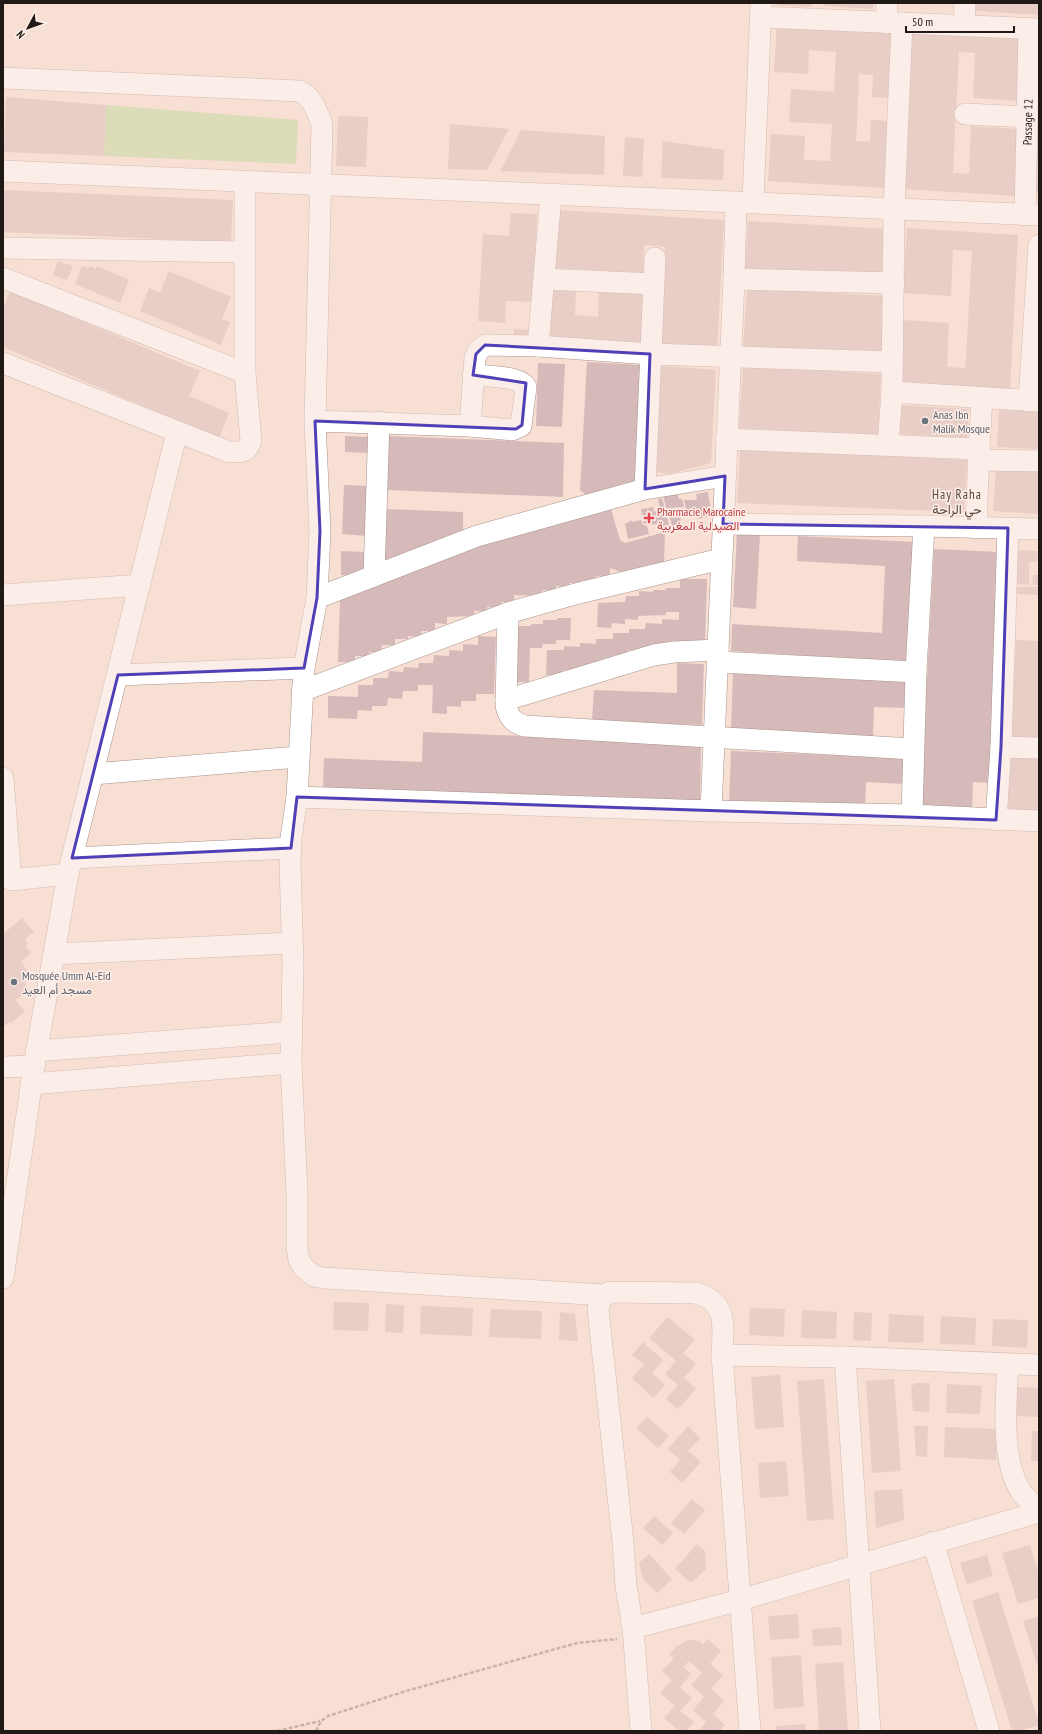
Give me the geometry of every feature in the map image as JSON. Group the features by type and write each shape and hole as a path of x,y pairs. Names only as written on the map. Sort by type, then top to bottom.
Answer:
{"street":[{"path":"964,26 965,3"},
{"path":"711,811 734,279 745,202 760,10 892,16 964,26 1034,29"},
{"path":"888,444 892,392 894,283 892,16"},
{"name":"Passage 12","path":"1032,215 1027,117 1034,29"},
{"path":"3,78 299,91 311,100 318,111 322,125 315,420 320,531 317,598 304,668 297,797 290,848 292,944 291,1064 298,1193 297,1248 299,1260 304,1268 314,1276 324,1278 605,1294 618,1291 696,1293 708,1296 715,1303 723,1318 722,1355 750,1731"},
{"path":"965,114 1027,117"},
{"path":"3,171 245,180 321,185 1032,215"},
{"path":"3,363 230,452 241,452 246,450 251,441 245,374 245,180"},
{"path":"538,346 545,279 550,195"},
{"path":"892,392 1034,401 1039,245"},
{"path":"3,248 244,252"},
{"path":"645,489 655,258"},
{"path":"3,278 245,374"},
{"path":"545,279 654,284"},
{"path":"734,279 894,283"},
{"path":"470,426 473,375 476,354 485,345 538,346 650,354 892,362"},
{"path":"315,420 470,426 512,430 518,428 522,424 526,387 523,382 473,375"},
{"path":"976,528 978,454 982,398"},
{"path":"374,576 379,422"},
{"path":"3,1278 6,1248 34,1067 70,866 177,432"},
{"path":"726,439 888,444 1039,461"},
{"path":"317,598 477,536 645,489 725,476"},
{"path":"723,524 1039,529"},
{"path":"912,815 916,672 924,526"},
{"path":"996,820 1002,747 1008,528"},
{"path":"302,691 508,613 579,593 721,559"},
{"path":"3,595 140,585"},
{"path":"508,613 506,700 508,713 515,723 525,726 913,749"},
{"path":"506,700 654,655 674,652 916,672"},
{"path":"118,675 304,668"},
{"path":"1002,747 1039,748"},
{"path":"93,774 298,757"},
{"path":"3,778 7,880 70,866 290,848"},
{"path":"297,797 711,811 912,815 1039,822"},
{"path":"54,954 292,944"},
{"path":"34,1067 291,1032"},
{"path":"3,1067 291,1064"},
{"path":"605,1294 599,1302 598,1317 623,1542 628,1602 633,1635 641,1731"},
{"path":"722,1355 845,1357 1039,1365"},
{"path":"845,1357 870,1731"},
{"path":"633,1635 858,1564 1039,1512 1022,1493 1014,1476 1008,1456 1006,1401 1008,1364"},
{"path":"933,1542 989,1731"}],"path":[{"path":"277,1731 321,1721 328,1716 406,1691 577,1644 616,1639 633,1635"},
{"path":"316,1731 321,1721"}],"highlighted area":[{"path":"485,345 650,354 645,489 725,476 723,524 1008,528 1001,747 996,820 297,797 291,848 72,858 118,675 304,668 317,598 320,531 315,421 516,429 522,425 526,383 473,375 476,354"}],"green space":[{"path":"106,105 298,120 296,164 104,156"}],"building":[{"path":"777,3 812,3 812,7 777,5"},
{"path":"824,3 873,3 873,9 824,6"},
{"path":"976,3 1039,3 1039,15 976,11"},
{"path":"777,24 893,31 890,98 872,97 873,75 859,74 856,141 870,142 871,120 889,121 885,188 768,181 771,134 805,136 804,160 830,161 832,124 789,122 790,104 791,89 834,92 836,52 809,50 808,74 774,72"},
{"path":"910,30 1025,37 1021,101 973,98 975,53 959,52 953,173 969,174 971,126 1020,129 1016,196 902,189"},
{"path":"6,97 106,105 104,156 4,152"},
{"path":"1038,114 1039,192 1034,192"},
{"path":"338,116 368,117 366,167 336,166"},
{"path":"450,124 509,129 487,170 448,169"},
{"path":"521,130 605,136 604,175 500,171"},
{"path":"625,137 644,139 642,177 623,176"},
{"path":"663,141 724,150 723,180 661,178"},
{"path":"3,190 233,200 231,242 3,232"},
{"path":"557,210 724,220 717,351 660,348 665,247 644,245 643,273 554,268"},
{"path":"511,213 537,214 533,302 506,301 505,323 478,321 483,234 509,236"},
{"path":"748,221 889,229 886,276 745,268"},
{"path":"907,228 1018,235 1010,390 898,383 902,320 949,323 947,367 965,368 966,356 972,251 953,250 951,296 903,293"},
{"path":"58,261 73,266 67,280 53,275"},
{"path":"82,266 89,268 90,266 96,269 97,266 129,280 120,303 75,284"},
{"path":"169,271 231,297 222,319 230,322 221,345 140,311 149,288 160,293"},
{"path":"553,286 576,288 575,315 598,317 599,289 646,292 643,347 550,342"},
{"path":"747,288 885,296 881,356 743,348"},
{"path":"10,291 200,371 189,396 229,413 219,438 3,347 3,309"},
{"path":"514,329 528,330 527,339 514,338"},
{"path":"587,362 641,365 635,484 588,497 580,490"},
{"path":"538,363 565,364 562,427 536,426"},
{"path":"661,366 716,370 711,463 669,474 655,472"},
{"path":"743,366 881,374 878,436 739,428"},
{"name":"Anas Ibn Malik Mosque","path":"899,405 969,409 967,438 897,434"},
{"path":"999,407 1039,409 1039,449 997,447"},
{"path":"345,436 370,437 369,453 345,452"},
{"path":"388,436 564,443 563,497 386,490"},
{"path":"740,448 967,460 964,512 737,503"},
{"path":"996,468 1039,471 1039,514 993,511"},
{"path":"344,485 368,486 367,536 342,534"},
{"path":"677,492 679,499 682,499 684,507 666,508 663,494"},
{"path":"708,492 710,506 707,507 708,511 710,510 711,516 698,519 698,515 688,517 684,500 697,500 696,494"},
{"path":"662,498 670,528 662,529 660,523 652,525 648,508 653,507 654,512 660,510 658,499"},
{"path":"647,508 651,525 646,525 646,523 644,524 641,509"},
{"path":"674,508 674,511 685,509 686,514 681,515 680,525 672,527 668,509"},
{"path":"386,509 463,512 463,531 391,560 384,560"},
{"path":"611,509 620,540 625,543 665,532 664,566 651,564 624,573 610,568 610,577 596,576 596,581 582,580 582,583 569,583 569,587 556,586 556,591 542,590 541,596 514,595 514,602 501,602 501,607 487,607 487,611 474,611 474,616 447,617 447,624 435,623 435,631 421,631 421,637 408,636 408,639 395,639 395,645 382,645 381,652 369,652 369,656 355,656 355,662 338,662 340,600 471,548"},
{"path":"632,520 632,522 641,520 643,525 647,526 649,534 628,539 625,524"},
{"path":"737,532 760,533 756,609 733,607"},
{"path":"798,536 915,542 908,662 731,651 732,624 882,633 885,566 797,561"},
{"path":"934,549 999,552 991,783 973,782 972,813 920,810"},
{"path":"1018,550 1038,551 1037,562 1029,562 1029,585 1017,584"},
{"path":"341,551 366,552 366,570 345,578 345,575 341,575"},
{"path":"1033,575 1039,575 1039,585 1032,585"},
{"path":"680,579 707,579 705,645 645,651 628,650 628,655 613,655 612,662 596,661 596,667 579,666 579,671 563,670 563,675 546,675 547,650 564,650 564,646 580,647 580,643 596,644 596,639 613,639 613,633 629,633 629,629 645,629 646,623 662,624 662,619 679,620 679,612 666,612 666,615 638,616 638,620 625,619 625,624 612,623 611,628 597,627 598,603 625,602 626,596 639,596 639,591 653,592 653,590 666,590 666,588 680,588"},
{"path":"1017,587 1039,587 1039,595 1017,594"},
{"path":"557,618 571,618 570,640 556,640 556,644 543,644 542,648 530,648 529,682 511,682 513,626 543,624 543,620 557,620"},
{"path":"478,636 496,637 494,694 476,694 476,701 461,701 461,707 447,706 447,714 432,713 433,685 418,685 418,691 403,691 402,699 388,698 387,706 372,706 372,711 358,710 357,719 328,718 328,696 358,697 358,685 373,685 373,678 388,678 389,671 403,672 404,667 418,668 419,663 433,663 434,655 449,656 449,650 463,651 463,644 478,645"},
{"path":"1016,640 1039,641 1039,739 1011,737"},
{"path":"677,663 704,664 702,725 592,721 594,690 677,693"},
{"path":"733,671 908,677 907,708 874,707 873,738 731,733"},
{"path":"423,732 701,743 700,802 323,788 324,758 422,762"},
{"path":"731,751 906,758 905,784 866,782 865,808 729,803"},
{"path":"1010,754 1039,756 1039,814 1007,812"},
{"name":"Mosquée Umm Al-Eid مسجد أم العيد","path":"22,918 34,932 25,939 28,943 25,946 31,953 21,962 27,970 24,994 16,1000 25,1012 11,1023 10,1022 3,1027 3,934"},
{"path":"334,1302 369,1303 368,1331 333,1330"},
{"path":"386,1304 404,1305 403,1333 385,1332"},
{"path":"421,1306 473,1308 472,1336 420,1334"},
{"path":"750,1308 785,1309 784,1337 749,1335"},
{"path":"491,1309 542,1311 541,1339 489,1337"},
{"path":"802,1310 837,1312 836,1339 801,1338"},
{"path":"560,1312 575,1314 578,1341 559,1340"},
{"path":"854,1312 872,1313 871,1341 853,1340"},
{"path":"889,1314 924,1316 923,1343 888,1342"},
{"path":"941,1316 976,1318 975,1345 940,1344"},
{"path":"668,1317 695,1340 683,1353 696,1364 684,1378 696,1389 678,1409 666,1399 678,1385 665,1374 676,1361 649,1338"},
{"path":"993,1319 1028,1320 1027,1348 992,1346"},
{"path":"643,1342 663,1360 652,1373 665,1385 653,1398 632,1378 644,1365 632,1355"},
{"path":"780,1375 784,1427 755,1429 751,1377"},
{"path":"824,1379 834,1519 807,1521 797,1381"},
{"path":"894,1379 901,1471 872,1473 866,1381"},
{"path":"915,1383 930,1383 929,1412 913,1411 911,1387"},
{"path":"947,1384 982,1386 980,1414 946,1413"},
{"path":"1016,1387 1039,1388 1039,1417 1015,1416"},
{"path":"647,1417 669,1436 658,1448 636,1428"},
{"path":"688,1426 700,1438 688,1451 701,1462 682,1483 670,1472 680,1460 668,1449"},
{"path":"914,1426 928,1426 927,1457 916,1456"},
{"path":"945,1427 997,1429 996,1460 944,1457"},
{"path":"1032,1431 1039,1431 1039,1461 1031,1461"},
{"path":"786,1461 789,1496 760,1498 758,1463"},
{"path":"902,1489 904,1520 876,1528 874,1491"},
{"path":"692,1499 705,1510 684,1534 671,1523"},
{"path":"654,1516 673,1533 662,1545 643,1528"},
{"path":"697,1544 705,1551 706,1569 691,1583 675,1569"},
{"path":"1030,1545 1039,1575 1039,1598 1018,1604 1002,1553"},
{"path":"649,1554 672,1579 657,1593 643,1579 639,1563"},
{"path":"987,1555 993,1576 967,1584 960,1563"},
{"path":"998,1592 1039,1723 1039,1725 1019,1731 1012,1731 972,1601"},
{"path":"798,1614 799,1638 770,1640 768,1616"},
{"path":"1039,1616 1039,1671 1023,1621"},
{"path":"841,1627 842,1645 813,1646 812,1629"},
{"path":"708,1639 721,1651 710,1664 723,1675 711,1689 724,1701 713,1714 725,1725 720,1731 698,1731 706,1722 693,1710 704,1697 691,1685 702,1673 689,1661 683,1667 691,1674 680,1687 692,1698 680,1711 694,1722 686,1731 679,1731 664,1718 675,1706 660,1693 672,1680 662,1671 674,1658 669,1654 678,1645 679,1646 685,1641 692,1640 700,1641 703,1645"},
{"path":"801,1655 804,1707 774,1709 771,1657"},
{"path":"843,1662 848,1731 819,1731 815,1664"},
{"path":"805,1724 806,1731 776,1731 776,1726"}],"place":[{"name":"Anas Ibn Malik Mosque","path":"925,421"},
{"name":"Pharmacie Marocaine الصيدلية المغربية","path":"649,518"},
{"name":"Mosquée Umm Al-Eid مسجد أم العيد","path":"14,982"}],"district":[{"name":"Hay Raha حي الراحة","path":"957,502"}]}
